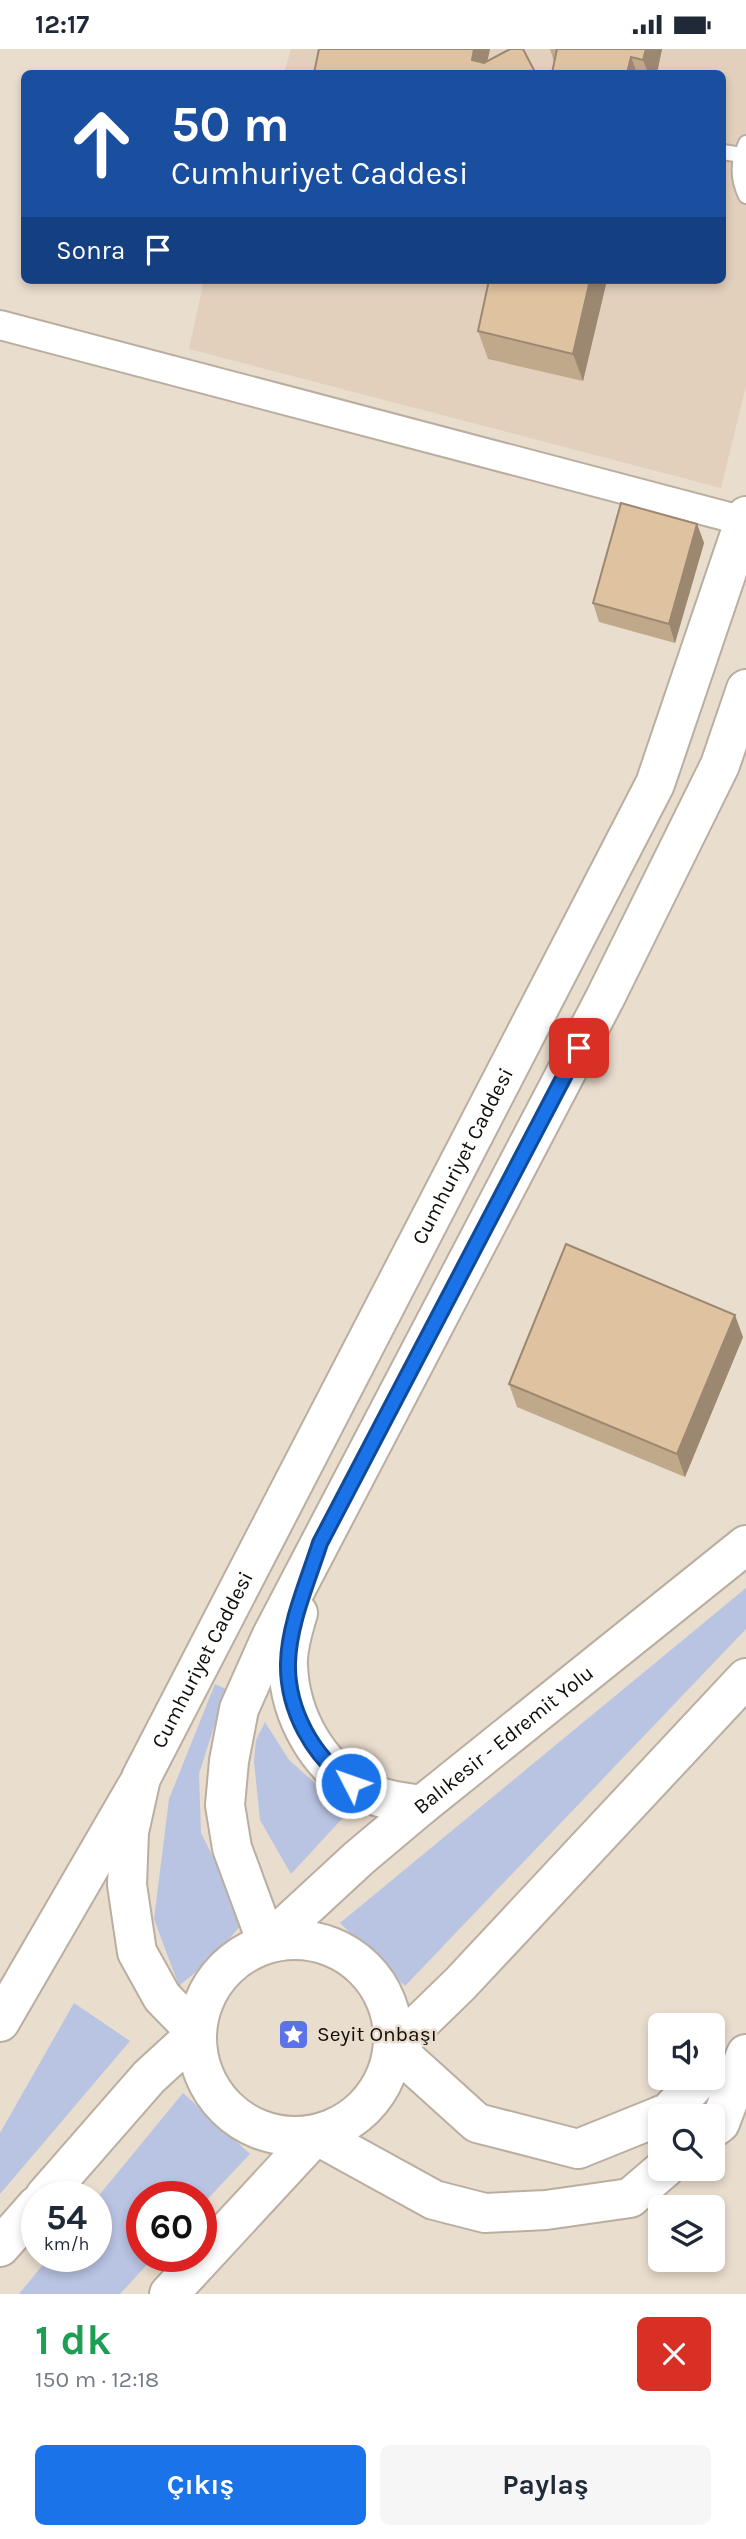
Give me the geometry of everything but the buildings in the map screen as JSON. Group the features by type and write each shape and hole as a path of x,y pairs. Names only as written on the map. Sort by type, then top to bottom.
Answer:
{"main road":[{"name":"Cumhuriyet Caddesi","path":"0,2022 141,1779 654,784 745,518"},
{"path":"267,1943 232,1848 225,1805 229,1761 239,1709 271,1637 733,759 746,689"},
{"path":"320,1543 295,1623 288,1663 291,1698 302,1726 320,1754 339,1775 391,1801 422,1805"},
{"name":"Balıkesir - Edremit Yolu","path":"267,1943 299,1939 309,1941 330,1946 358,1962 379,1986 391,2016 394,2048 386,2079 368,2106 342,2126 316,2135 278,2136 247,2125 221,2104 203,2076 196,2043 200,2010 215,1980 238,1957 267,1943 359,1858 422,1805 746,1545"},
{"name":"Balıkesir - Edremit Yolu","path":"394,2048 460,1983 746,1678"},
{"name":"Cumhuriyet Caddesi","path":"141,1779 129,1832 127,1885 137,1952 162,1997 197,2033"},
{"path":"725,2050 746,2023"},
{"path":"57,2181 149,2077 197,2033"},
{"path":"394,2048 477,2123 578,2149 648,2121"},
{"path":"725,2110 746,2055"},
{"path":"677,2104 690,2090"},
{"path":"316,2135 434,2200 485,2213 547,2210 629,2198 649,2181"},
{"name":"Balıkesir - Edremit Yolu","path":"169,2294 316,2135"},
{"path":"0,2247 21,2223"}],"street":[{"path":"0,325 745,518"}],"lane":[{"path":"743,149 739,180 746,195"}],"shaded area":[{"path":"291,49 746,49 746,386 721,488 189,349 203,284 726,284 726,70 285,70"},
{"path":"746,1588 746,1629 405,1986 340,1923"},
{"path":"215,1684 226,1689 199,1774 201,1833 245,1920 215,1956 179,1986 154,1919 169,1799"},
{"path":"265,1722 289,1760 325,1792 351,1809 291,1874 260,1820 254,1761 256,1740"},
{"path":"74,2003 130,2041 0,2194 0,2133"},
{"path":"183,2093 250,2154 217,2189 217,2181 126,2181 126,2272 140,2272 120,2294 19,2294 37,2272 112,2272 111,2181"}],"place":[{"name":"Seyit Onbaşı","path":"294,2034"}],"route":[{"path":"351,1783 339,1775 320,1754 302,1726 291,1698 288,1663 303,1597 320,1543 579,1048"}]}
